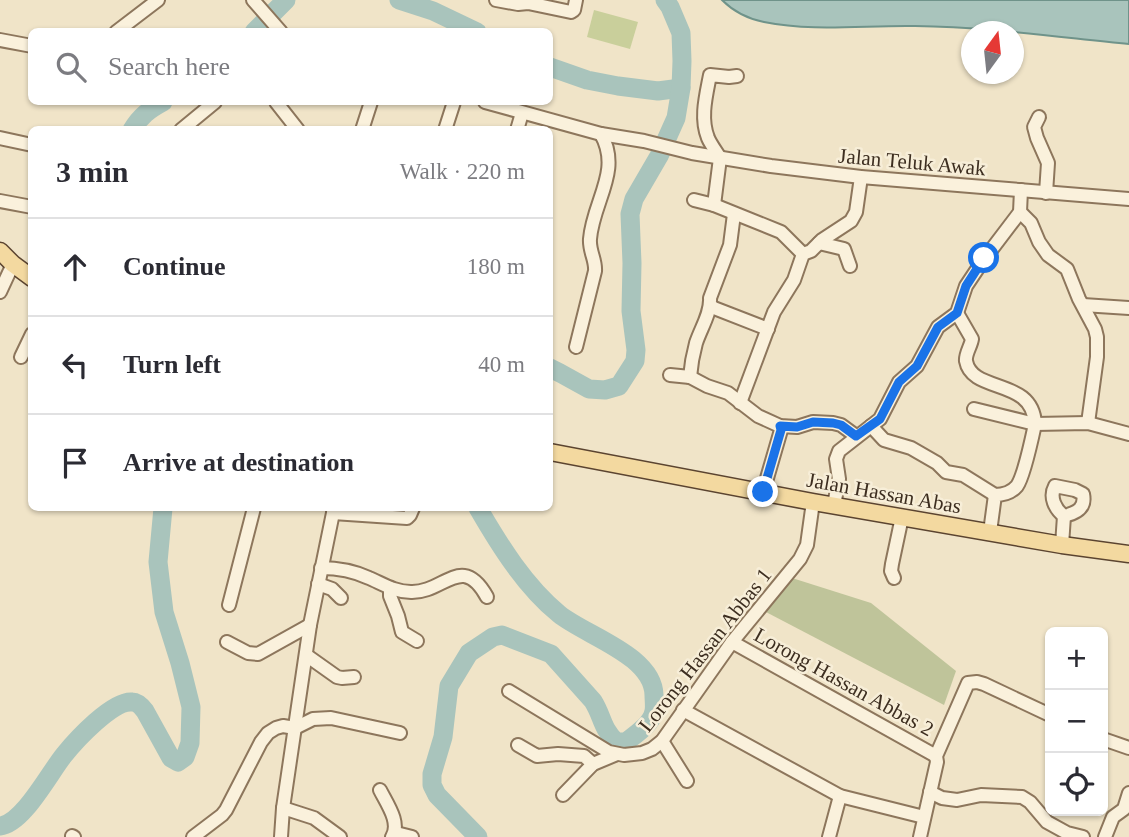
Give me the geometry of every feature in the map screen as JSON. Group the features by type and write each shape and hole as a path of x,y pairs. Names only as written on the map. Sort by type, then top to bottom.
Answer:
{"main road":[{"path":"0,251 28,275"},
{"name":"Jalan Hassan Abas","path":"553,453 813,502 1129,554"}],"street":[{"path":"121,28 157,0"},
{"path":"496,0 571,12 576,0"},
{"path":"257,3 278,28"},
{"path":"0,40 28,45"},
{"path":"714,205 720,158 708,139 704,120 710,75 737,76"},
{"path":"186,126 211,105"},
{"path":"278,105 295,126"},
{"path":"363,126 370,105"},
{"path":"446,126 453,105"},
{"name":"Jalan Teluk Awak","path":"495,105 601,134 771,166 861,177 1129,199"},
{"path":"518,126 523,113"},
{"path":"1039,117 1034,127 1048,163 1046,193"},
{"path":"576,347 594,271 595,262 590,248 591,232 610,158 607,144 601,134"},
{"path":"0,138 28,144"},
{"path":"803,254 851,221 861,177"},
{"path":"834,505 839,479 836,464 839,451 880,419 899,382 917,366 938,327 957,313 966,286 1020,212 1021,190"},
{"path":"694,200 714,205 781,232 803,254"},
{"path":"0,201 28,206"},
{"path":"1020,212 1031,223 1048,255 1068,269 1095,329 1097,346 1088,423"},
{"path":"690,377 696,342 711,306 710,298 730,245 734,214"},
{"path":"819,243 844,249 850,266"},
{"path":"740,403 769,337 774,312 794,280 803,254"},
{"path":"0,292 13,264"},
{"path":"711,306 769,337"},
{"path":"1083,306 1129,307"},
{"path":"871,426 884,440 911,448 937,463 946,472 963,475 995,495 1006,494 1017,486 1035,417 1022,396 971,371 966,358 972,342 957,313"},
{"path":"20,357 28,342"},
{"path":"670,375 690,377 728,393 758,416 780,426 797,427 813,422 833,423 841,425 856,436"},
{"path":"974,409 1035,424 1088,423 1129,434"},
{"path":"763,492 780,426"},
{"path":"990,533 995,495"},
{"name":"Lorong Hassan Abbas 1","path":"593,764 618,754 642,753 662,741 732,642 800,559 807,545 813,502"},
{"path":"229,605 253,511"},
{"path":"281,837 310,625 333,511"},
{"path":"342,511 407,518 412,511"},
{"path":"1062,545 1065,516"},
{"path":"894,578 891,571 902,517"},
{"path":"321,568 349,571 402,592 436,587 457,576 467,577 477,582 487,597"},
{"path":"318,584 332,589 341,598"},
{"path":"390,588 390,596 402,632 417,641"},
{"path":"228,642 248,653 258,654 310,625"},
{"name":"Lorong Hassan Abbas 2","path":"732,642 936,756"},
{"path":"306,655 337,677 354,677"},
{"path":"920,837 937,762 936,756 970,682 984,684 1045,713"},
{"path":"509,691 609,752 618,754"},
{"path":"683,710 840,796 924,817"},
{"path":"193,837 226,810 261,742 268,733 279,727 295,727 313,719 331,718 400,733"},
{"path":"1108,740 1129,748"},
{"path":"662,741 687,781"},
{"path":"517,745 537,756 584,756 593,764 563,795"},
{"path":"380,790 396,824 394,835 412,837"},
{"path":"930,792 942,798 957,800 981,795 1022,797 1047,822 1067,833 1083,837"},
{"path":"1105,837 1113,817 1124,809 1129,793"},
{"path":"829,837 840,796"},
{"path":"283,808 314,818 340,837"}],"green space":[{"path":"594,10 638,22 630,49 587,37"},
{"path":"792,578 871,603 956,671 944,705 764,611"}],"water":[{"path":"722,0 1129,0 1129,44 1024,33 1024,21 961,21 961,28 820,27 764,22 731,8"}],"waterway":[{"path":"258,28 286,0"},
{"path":"399,0 433,11 469,28"},
{"path":"553,370 589,389 605,390 619,386 635,361 631,311 630,214 634,199 659,156 676,118 681,88 681,33 665,0"},
{"path":"553,68 587,80 618,86 658,91 681,88"},
{"path":"135,126 158,105"},
{"path":"0,826 9,823 27,807 64,755 86,731 105,714 124,703 134,702 143,708 171,758 178,762 185,757 190,743 191,707 164,612 158,562 163,511"},
{"path":"478,837 437,795 432,785 432,774 443,737 449,686 469,653 493,637 502,635 551,654 593,701 607,732 616,742 626,742 643,728 654,711 651,681 643,669 631,658 571,622 547,603 514,565 480,511"}],"route":[{"path":"763,492 780,426 800,427 813,422 833,423 841,425 856,436 880,419 899,382 917,366 938,327 957,313 966,286 984,258"}]}
